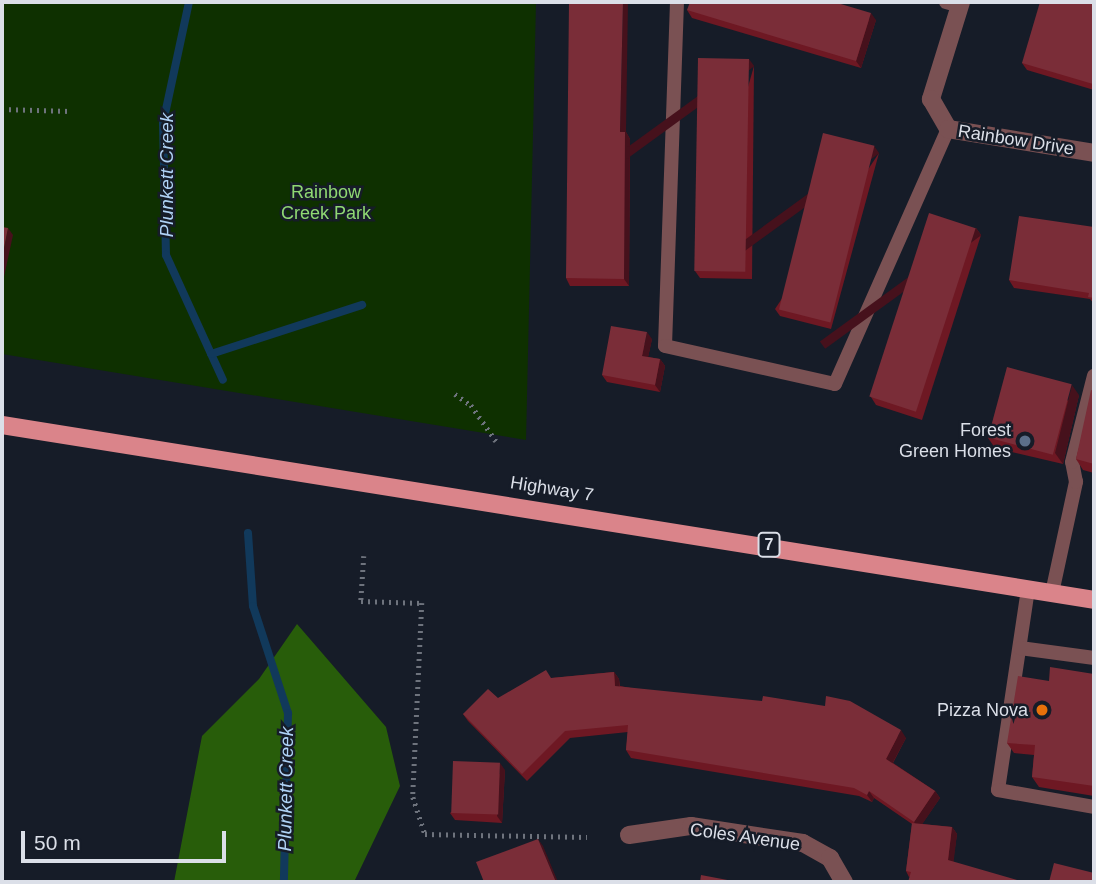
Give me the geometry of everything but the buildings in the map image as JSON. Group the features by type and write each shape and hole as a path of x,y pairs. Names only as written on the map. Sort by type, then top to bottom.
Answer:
{"main road":[{"name":"Highway 7","path":"2,425 443,493 1094,600"}],"street":[{"name":"Rainbow Drive","path":"956,3 931,99 948,129 1094,153"},
{"name":"Coles Avenue","path":"629,835 691,826 803,843 830,858 844,882"}],"lane":[{"path":"677,2 665,346 835,384 948,129"},
{"path":"1052,593 1076,482 1072,462 1094,376"},
{"path":"1028,589 998,790 1094,807"},
{"path":"1020,648 1094,658"}],"path":[{"path":"2,109 69,111"},
{"path":"455,394 471,405 496,441"},
{"path":"364,556 361,601 422,603 414,797 425,834 587,838"}],"green space":[{"name":"Rainbow Creek Park","path":"2,2 536,2 526,440 2,354"},
{"path":"297,624 386,727 400,786 354,882 174,882 202,736 259,679"}],"waterway":[{"name":"Plunkett Creek","path":"189,2 163,123 166,255 223,380"},
{"path":"211,354 362,305"},
{"name":"Plunkett Creek","path":"248,533 253,606 288,713 284,882"}],"place":[{"name":"Forest Green Homes","path":"1025,441"},
{"name":"Pizza Nova","path":"1042,710"}]}
